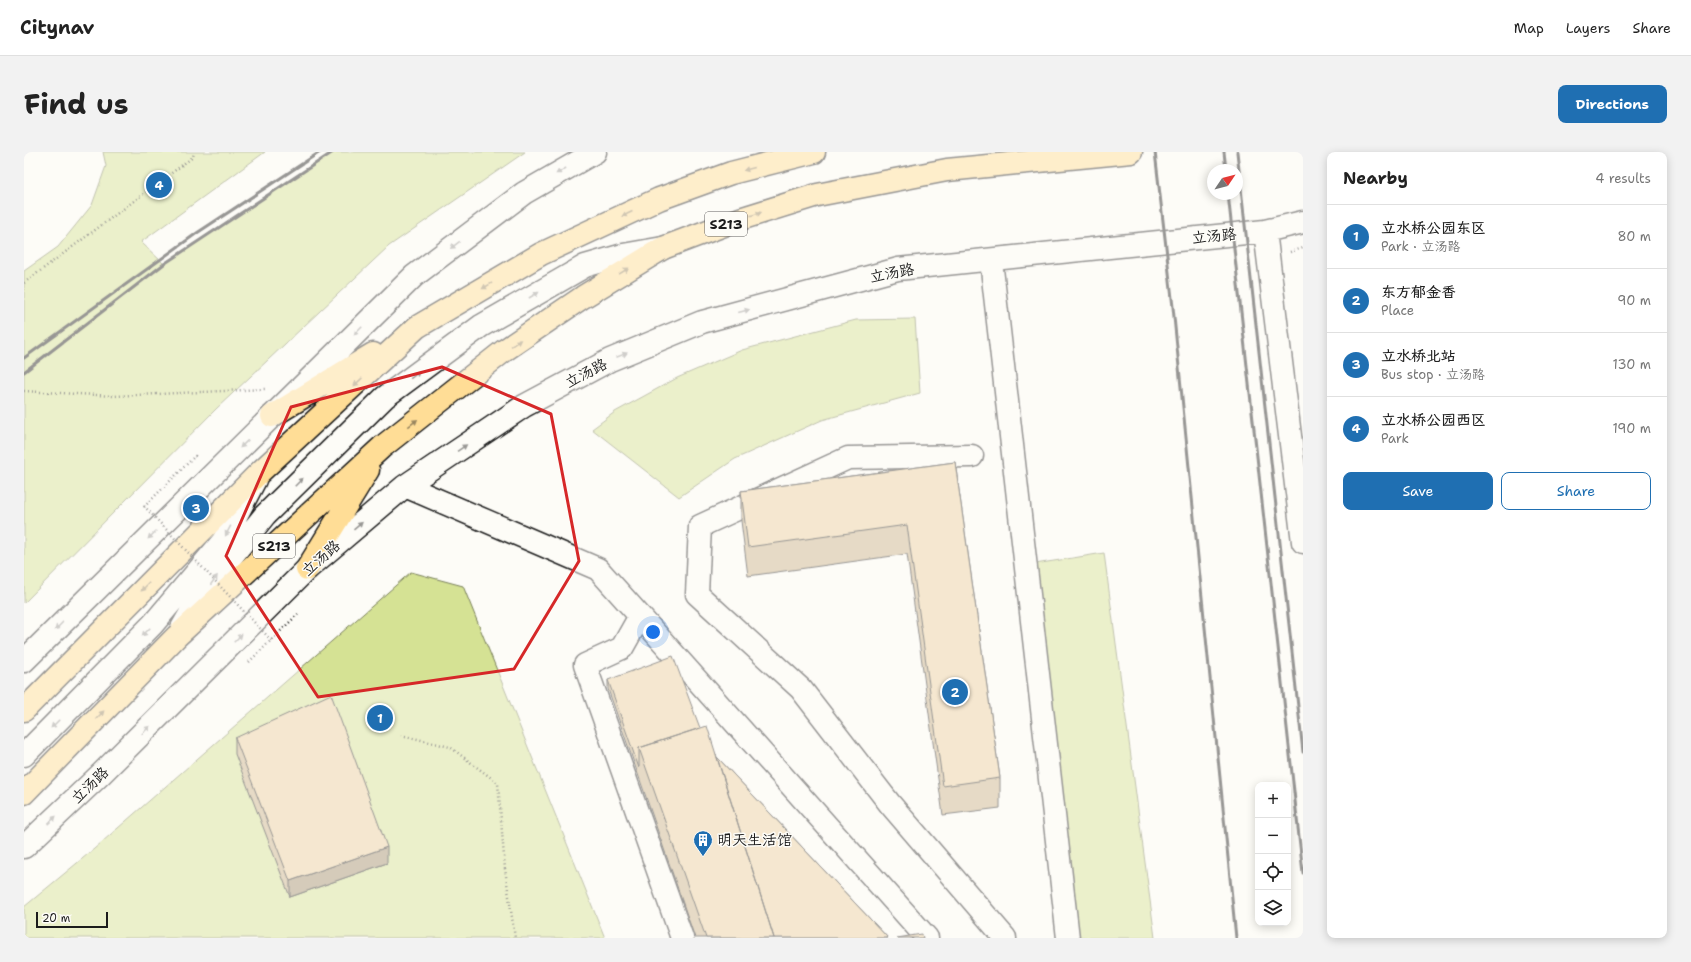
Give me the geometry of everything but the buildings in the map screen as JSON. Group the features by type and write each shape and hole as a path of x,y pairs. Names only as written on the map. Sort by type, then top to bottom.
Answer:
{"main road":[{"path":"272,416 417,327 541,254 659,199 731,173 814,152"},
{"name":"S213","path":"24,793 177,636 382,447 505,350 583,297 663,248 740,219 817,195 947,170 1131,152"},
{"path":"24,710 260,472 417,327"},
{"path":"307,570 382,447"}],"street":[{"path":"24,661 414,276 524,193 595,152"},
{"name":"立汤路","path":"24,847 101,774 307,570 405,486 531,403 610,360 702,322 898,269 1265,231 1303,222"},
{"path":"1265,231 1303,542"},
{"path":"177,636 194,607 265,515 385,397 481,326 585,266 623,255 663,248"},
{"path":"990,260 1068,938"},
{"path":"972,456 848,458 700,526 697,594 801,689 890,804 1005,938"},
{"path":"24,755 153,624 208,559 223,541 260,472"},
{"path":"405,486 598,569 927,938"},
{"path":"640,616 622,648 585,665 682,938"}],"path":[{"path":"24,283 193,157 194,152"},
{"path":"1290,252 1303,248"},
{"path":"24,391 114,396 300,388"},
{"path":"195,456 144,506 272,640 299,612"},
{"path":"401,735 450,747 498,783 505,869 516,938"}],"highlighted area":[{"path":"442,367 551,414 579,561 514,669 318,697 226,556 291,407"}],"green space":[{"path":"103,152 265,152 141,242 164,264 333,152 525,152 389,246 216,409 24,603 24,271 58,247 92,205 106,166"},
{"path":"915,319 920,393 822,420 735,459 679,497 592,429 615,412 677,378 742,350 856,320"},
{"path":"1104,553 1155,938 1073,938 1035,564"},
{"path":"411,572 463,586 605,938 24,938 24,907 94,849"}],"railway":[{"path":"24,358 197,233 320,152"},
{"path":"24,372 164,264 333,152"},
{"path":"1155,152 1173,307 1236,938"},
{"path":"1224,152 1225,164"},
{"path":"1237,152 1303,752"},
{"path":"1229,200 1303,873"}],"place":[{"name":"立水桥公园西区","path":"159,185"},
{"name":"立水桥北站","path":"196,508"},
{"name":"东方郁金香","path":"955,692"},
{"name":"立水桥公园东区","path":"380,718"},
{"name":"明天生活馆","path":"703,857"}]}
